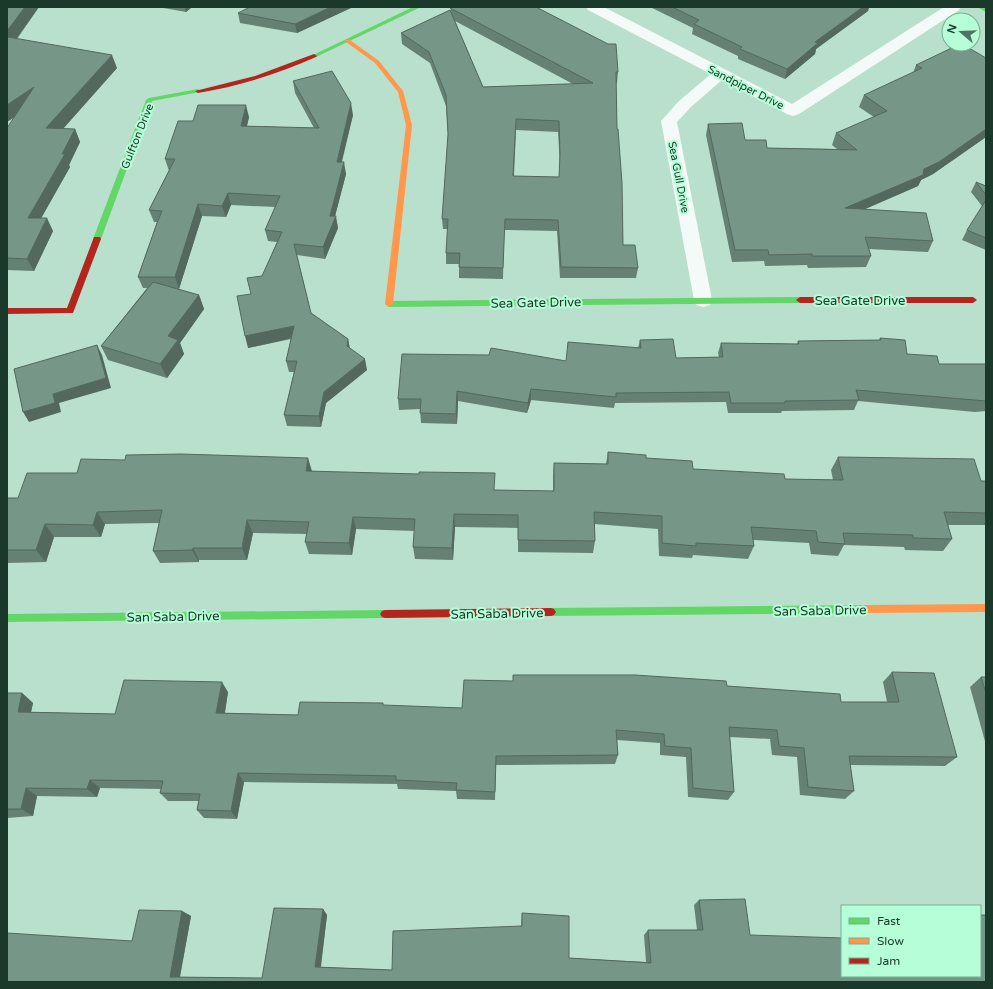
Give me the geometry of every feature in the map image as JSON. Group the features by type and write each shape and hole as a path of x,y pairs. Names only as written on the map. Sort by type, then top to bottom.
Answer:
{"street":[{"name":"Gulfton Drive","path":"7,311 70,311 150,100 223,87 293,66 418,7"},
{"name":"Sandpiper Drive","path":"593,7 793,111 954,7"},
{"path":"980,7 986,10"},
{"name":"Sea Gate Drive","path":"348,41 377,62 402,92 409,125 389,304 703,300 973,300"},
{"name":"Sea Gull Drive","path":"703,300 669,121 685,104 720,74"},
{"name":"San Saba Drive","path":"7,618 986,608"}],"building":[{"path":"7,7 25,7 7,31"},
{"path":"250,7 331,7 295,24 238,13"},
{"path":"536,7 608,44 616,44 618,72 616,72 617,129 622,183 623,245 635,245 638,268 561,267 558,220 505,219 503,268 459,267 460,253 446,253 448,219 442,219 448,134 446,95 429,52 401,33 450,10 483,87 593,83 450,8","holes":["516,119 559,121 559,177 513,176"]},
{"path":"672,7 863,7 815,42 818,43 787,69 740,49 742,47 694,24 699,20"},
{"path":"7,35 9,35 8,37 112,55 46,128 75,129 62,154 65,154 28,218 47,218 27,259 7,258 7,128 34,87 7,105"},
{"path":"943,52 976,52 986,58 986,129 939,162 924,169 923,175 845,208 926,213 933,241 865,237 871,256 812,256 812,254 769,255 768,250 735,250 708,124 742,123 745,140 766,140 767,148 857,150 836,133 887,111 864,95 922,68 916,65"},
{"path":"332,71 351,103 337,162 344,162 330,216 336,216 323,247 294,244 311,313 348,339 347,346 365,359 324,392 319,416 284,415 297,361 286,361 294,326 245,336 237,296 251,294 247,278 262,276 282,232 265,230 280,196 228,193 222,206 198,204 175,277 138,277 162,211 149,210 175,159 165,159 178,121 193,121 198,105 246,105 241,126 319,128 293,81"},
{"path":"976,182 986,186 986,195"},
{"path":"986,200 986,238 967,230"},
{"path":"153,282 199,295 168,336 178,340 160,364 101,346"},
{"path":"880,338 905,340 907,354 937,356 939,364 986,364 986,401 856,390 859,400 785,401 785,403 731,403 729,392 616,393 616,397 531,389 528,403 457,391 456,414 420,413 421,399 398,399 402,354 489,355 491,348 566,361 568,342 641,348 640,340 673,339 676,358 723,357 721,343 799,344 798,341 881,340"},
{"path":"97,345 106,378 53,394 55,403 23,412 14,369"},
{"path":"608,452 646,455 646,458 692,461 693,469 784,474 785,479 843,480 838,457 974,459 981,481 986,481 986,513 944,512 952,539 913,538 913,535 843,533 845,544 818,542 816,531 751,527 754,546 696,543 696,546 662,543 662,516 594,512 595,541 518,540 518,515 454,514 452,548 413,547 415,519 353,517 349,543 305,542 309,522 247,520 242,548 193,548 192,550 153,551 162,510 97,512 93,525 45,524 36,550 7,550 7,498 18,498 27,473 77,473 81,459 125,460 126,455 181,454 308,458 306,471 419,474 419,472 495,473 494,490 554,491 554,463 608,464"},
{"path":"892,672 934,673 957,757 849,756 854,791 808,787 804,748 779,746 777,730 729,727 734,792 693,788 691,748 665,746 664,734 616,730 618,755 496,756 495,792 456,790 457,783 396,780 396,776 238,773 231,811 197,810 200,794 160,793 163,781 90,780 87,789 26,788 21,809 7,809 7,693 22,693 18,712 115,714 124,680 222,682 216,713 298,715 300,702 383,703 383,705 462,708 464,680 513,681 513,675 635,675 726,681 727,686 840,694 841,702 899,702"},
{"path":"981,677 986,677 986,693"},
{"path":"745,899 750,935 841,938 841,977 981,977 981,915 986,915 986,982 7,982 7,933 132,941 139,910 182,911 170,977 262,978 274,908 323,909 315,967 392,970 393,931 522,926 522,913 569,916 569,958 651,963 648,930 703,930 699,900"}],"traffic: fast":[{"path":"314,56 418,7"},
{"path":"980,7 986,10"},
{"path":"97,239 149,100 198,91"},
{"path":"389,304 800,300"},
{"path":"551,612 866,609"},
{"path":"7,618 385,614"}],"traffic: slow":[{"path":"348,41 377,62 401,92 409,125 389,304"},
{"path":"866,609 986,608"}],"traffic: jam":[{"path":"198,91 257,78 314,56"},
{"path":"7,311 70,311 97,239"},
{"path":"800,300 973,300"},
{"path":"385,614 551,612"}]}
